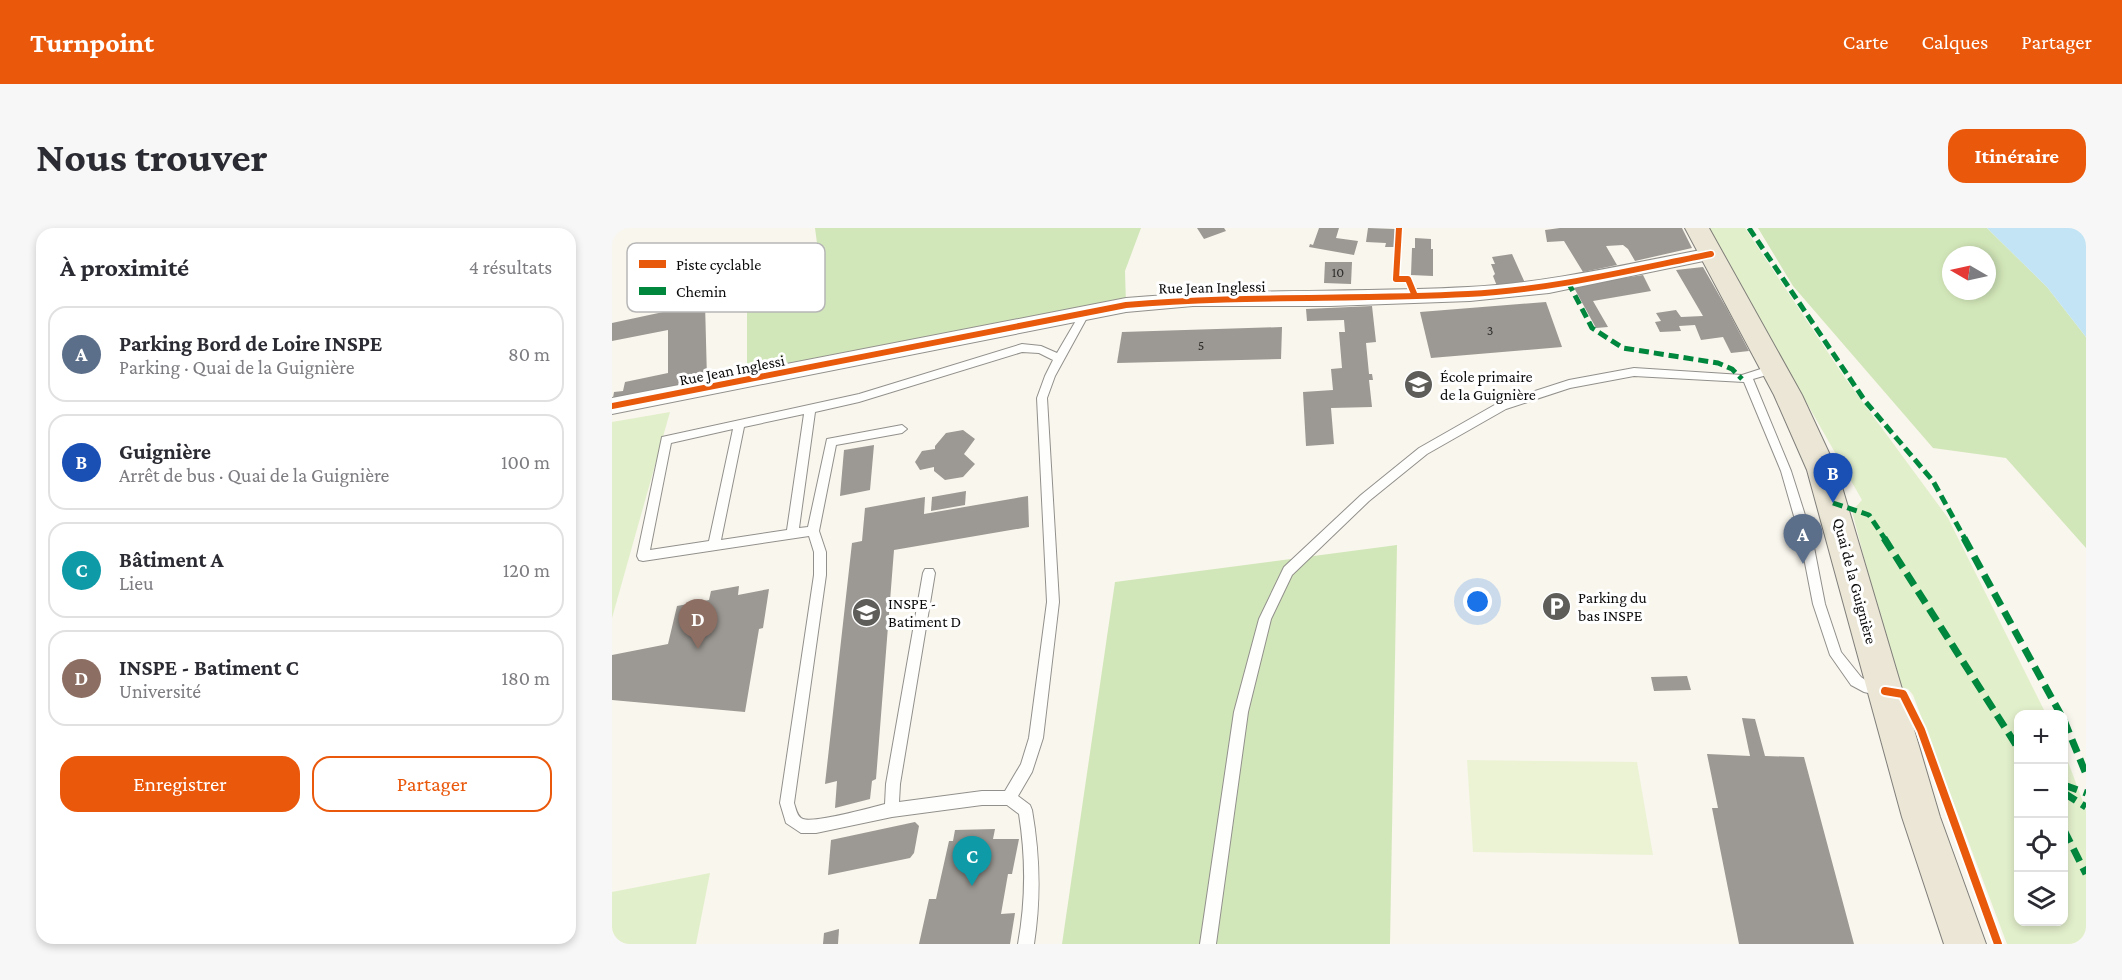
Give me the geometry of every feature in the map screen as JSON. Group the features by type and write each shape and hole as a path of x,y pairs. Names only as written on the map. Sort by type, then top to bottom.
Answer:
{"main road":[{"name":"Quai de la Guignière","path":"1704,241 1760,373 1806,430 1822,470 1921,817 1965,944"}],"street":[{"name":"Rue Jean Inglessi","path":"612,406 1151,301 1415,296 1549,286 1704,241"}],"lane":[{"path":"1009,798 1027,767 1036,738 1053,602 1042,398 1045,383 1057,358 1073,337 1084,314"},
{"path":"813,531 642,556 666,441 859,398 1022,348 1036,347 1046,350 1057,358"},
{"path":"1208,944 1241,712 1265,619 1288,572 1365,498 1423,451 1502,406 1569,384 1634,372 1742,379 1760,373 1806,537 1819,604 1836,655 1856,681 1864,686 1885,691"},
{"path":"792,534 810,408"},
{"path":"714,546 740,423"},
{"path":"902,429 831,442 813,531 820,552 820,575 787,803 791,818 801,826 816,826 892,810 982,798 1009,798 1025,810 1033,854 1033,904 1026,944"},
{"path":"892,810 893,783 929,573"}],"green space":[{"path":"815,228 1141,228 1125,271 1126,305 747,380 747,312 825,312 825,243 817,243"},
{"path":"1707,228 1745,228 1845,378 1948,518 2044,710 2014,710 2014,926 2068,926 2068,762 2086,810 2086,944 2007,944 1913,695 1908,689 1897,687 1852,511 1862,500"},
{"path":"1758,228 1987,228 2047,287 2086,337 2086,548 2006,458 1933,448 1793,286"},
{"path":"670,412 612,618 612,422"},
{"path":"1397,545 1390,944 1062,944 1115,582"},
{"path":"1467,760 1637,762 1653,855 1473,852"},
{"path":"710,873 696,944 612,944 612,892"}],"water":[{"path":"1987,228 2086,228 2086,337 2047,287"}],"building":[{"path":"1197,228 1224,228 1226,231 1204,239"},
{"path":"1319,228 1339,228 1336,238 1358,241 1354,255 1309,247 1310,244 1313,245"},
{"path":"1368,228 1395,229 1394,247 1385,247 1386,243 1366,242"},
{"path":"1682,228 1692,248 1635,261 1623,245 1606,246 1617,265 1583,272 1564,241 1547,242 1545,230"},
{"path":"1415,238 1431,239 1433,276 1411,275 1412,248 1415,248"},
{"path":"1512,254 1525,283 1497,286 1493,276 1495,274 1491,264 1495,264 1492,257"},
{"path":"1325,262 1352,262 1351,284 1324,283"},
{"path":"1703,267 1749,351 1731,353 1723,337 1701,340 1695,325 1679,326 1681,331 1660,332 1655,322 1661,321 1656,313 1676,310 1681,317 1703,316 1676,270"},
{"path":"1643,275 1651,291 1593,301 1608,327 1596,328 1573,286"},
{"path":"1546,302 1562,347 1431,358 1420,312"},
{"path":"1372,306 1376,342 1366,343 1369,374 1372,374 1373,380 1369,380 1372,407 1331,408 1334,444 1306,446 1303,392 1333,390 1331,369 1342,368 1339,332 1345,332 1344,320 1307,321 1306,309"},
{"path":"663,312 705,312 707,379 613,398 614,392 623,391 625,382 668,373 668,330 612,341 612,323"},
{"path":"1282,327 1281,359 1117,363 1122,332"},
{"path":"963,430 975,439 964,454 975,464 963,477 945,480 934,471 934,467 920,470 915,462 922,451 935,449 946,433"},
{"path":"874,445 870,490 840,496 844,450"},
{"path":"966,491 965,505 931,511 932,497"},
{"name":"INSPE - Batiment D","path":"1028,496 1029,527 894,550 876,779 872,781 870,799 835,808 837,781 825,784 852,543 862,541 865,508 925,497 924,514"},
{"path":"739,586 738,595 769,589 763,628 759,629 745,712 612,700 612,655 668,644 677,606 709,600 711,591"},
{"path":"1687,676 1691,690 1654,691 1651,677"},
{"path":"1742,718 1755,719 1765,756 1804,757 1854,944 1739,944 1712,808 1718,808 1707,754 1750,756"},
{"path":"915,822 919,826 914,853 910,858 828,875 831,840"},
{"path":"995,829 993,839 1019,839 1012,874 1008,874 1001,914 1015,913 1010,944 919,944 929,899 936,899 949,841 953,841 955,830"},
{"path":"839,929 838,944 823,944 824,933"}],"marked path":[{"path":"1749,228 1865,401 1933,481 2058,710"},
{"path":"1568,282 1592,328 1623,348 1718,363 1732,369 1742,379"},
{"path":"1833,503 1869,515 2014,742"},
{"path":"2068,730 2086,774"},
{"path":"2068,786 2086,793"},
{"path":"2068,796 2086,807"},
{"path":"2068,838 2086,874"}],"cycle path":[{"path":"1399,228 1396,279 1408,279 1415,296"},
{"path":"612,406 1126,305 1193,299 1330,299 1470,294 1549,286 1711,254"},
{"path":"1885,691 1903,694 1921,730 1998,944"}],"place":[{"name":"École primaire de la Guignière","path":"1419,385"},
{"name":"Guignière","path":"1833,503"},
{"name":"Parking Bord de Loire INSPE","path":"1803,564"},
{"name":"Parking du bas INSPE","path":"1557,606"},
{"name":"INSPE - Batiment D","path":"867,612"},
{"name":"INSPE - Batiment C","path":"698,649"},
{"name":"Bâtiment A","path":"972,886"}]}
